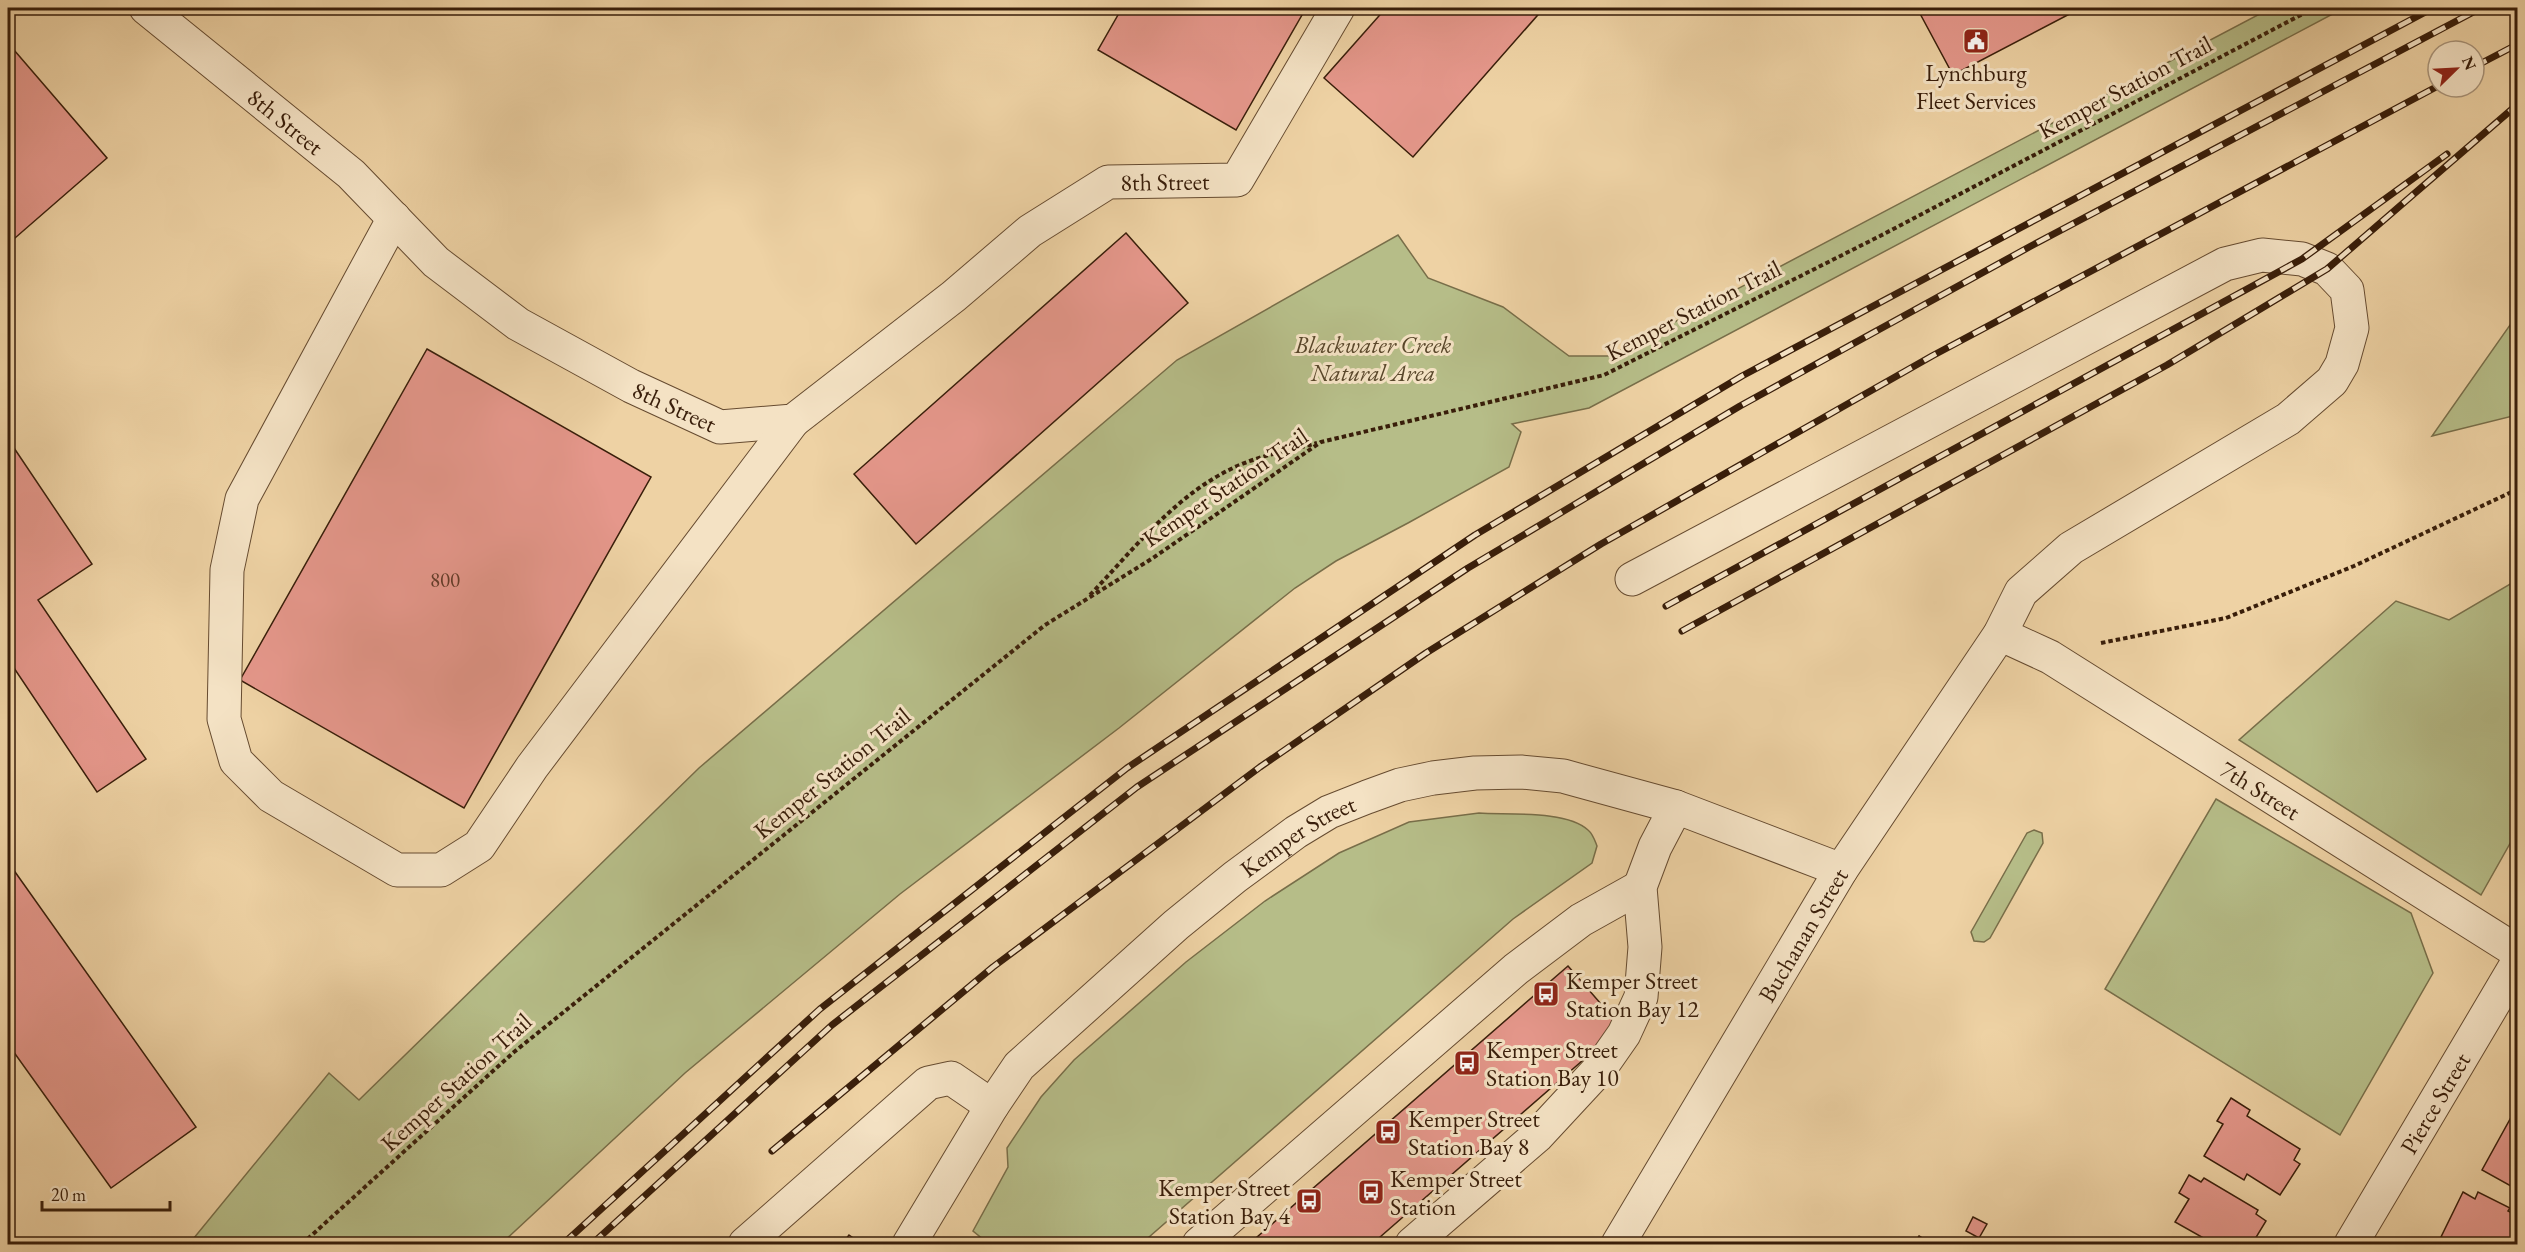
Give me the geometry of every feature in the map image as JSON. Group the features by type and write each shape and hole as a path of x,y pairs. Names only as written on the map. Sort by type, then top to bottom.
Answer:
{"street":[{"name":"8th Street","path":"146,8 351,174 436,262 518,324 631,386 720,427 793,421 954,296 1030,231 1108,182 1237,180 1338,8"},
{"path":"394,218 242,499 227,570 224,719 236,761 271,796 397,870 441,870 479,846 532,767 793,421"},
{"name":"Buchanan Street","path":"1626,1242 1841,870 2000,634 2021,592 2071,548 2288,419 2332,381 2343,364 2352,328 2347,290 2327,269 2302,259 2262,255 2225,264 1632,579"},
{"name":"7th Street","path":"2000,634 2050,657 2517,952"},
{"name":"Kemper Street","path":"909,1245 992,1106 1019,1066 1176,925 1296,832 1329,812 1400,785 1433,778 1475,773 1521,772 1563,776 1677,807 1841,870"},
{"path":"1412,1245 1537,1136 1601,1067 1624,1034 1641,997 1645,947 1640,887 1655,847 1677,807"},
{"path":"1199,1245 1516,969 1581,920 1640,887"},
{"name":"Pierce Street","path":"2351,1245 2517,962"},
{"path":"745,1245 928,1083 951,1078 992,1106"}],"path":[{"name":"Kemper Station Trail","path":"302,1245 514,1052 1045,625 1153,558 1321,442 1604,375 1880,236 2314,8"},
{"path":"1087,598 1158,522 1185,497 1216,477 1243,464 1321,442"},
{"path":"2097,644 2226,618 2354,566 2517,489"}],"green space":[{"name":"Blackwater Creek Natural Area","path":"2271,8 2344,8 1589,408 1512,424 1521,432 1509,467 1336,561 1295,588 1119,728 900,894 685,1073 501,1244 189,1244 329,1073 359,1100 699,768 1177,360 1398,235 1428,278 1503,307 1569,356 1610,356"},
{"path":"2517,315 2517,415 2432,436"},
{"path":"2517,580 2517,831 2481,895 2239,740 2396,601 2449,620"},
{"path":"2216,799 2411,913 2433,973 2340,1135 2105,989"},
{"path":"1479,813 1552,816 1578,824 1590,832 1597,846 1592,863 1513,919 1141,1244 989,1244 973,1231 1008,1167 1007,1148 1041,1097 1074,1060 1186,962 1265,901 1339,853 1409,822"},
{"path":"2034,830 2042,833 2043,843 1990,938 1984,942 1974,941 1971,932 2027,833"}],"building":[{"path":"1122,8 1306,8 1236,130 1098,50"},
{"path":"1386,8 1544,8 1413,157 1324,78"},
{"name":"Lynchburg Fleet Services","path":"1917,8 2081,8 1953,75"},
{"path":"8,43 107,158 15,238 8,229"},
{"path":"1126,233 1188,303 916,544 854,474"},
{"path":"427,349 651,477 464,808 240,680"},
{"path":"8,439 92,564 38,600 146,759 97,792 8,659"},
{"path":"8,862 196,1127 111,1188 8,1044"},
{"path":"1568,966 1621,1027 1372,1244 1249,1244"},
{"path":"2231,1098 2250,1110 2247,1116 2300,1149 2294,1160 2300,1164 2280,1195 2247,1174 2244,1180 2204,1156 2223,1124 2217,1121"},
{"path":"2514,1112 2518,1114 2518,1190 2482,1170"},
{"path":"2189,1175 2201,1182 2204,1178 2258,1210 2256,1214 2266,1221 2252,1244 2214,1244 2175,1222 2189,1199 2179,1193"},
{"path":"2463,1192 2475,1199 2478,1192 2510,1208 2508,1211 2518,1216 2516,1244 2456,1244 2441,1237"},
{"path":"1973,1217 1987,1224 1979,1238 1966,1231"},
{"path":"849,1235 862,1244 842,1244"},
{"path":"1919,1236 1932,1244 1914,1244"}],"railway":[{"path":"563,1244 820,1009 1127,768 1475,535 1742,376 2433,8"},
{"path":"592,1244 832,1025 1137,787 1468,568 1740,406 2031,246 2481,8"},
{"path":"2486,61 2518,44"},
{"path":"772,1151 993,967 1260,767 1426,653 1601,544 1932,356 2426,92"},
{"path":"1682,631 2167,365 2327,269 2518,104"},
{"path":"1666,606 2302,259 2447,154"}],"place":[{"name":"Lynchburg Fleet Services","path":"1976,41"},
{"name":"Kemper Street Station Bay 12","path":"1546,994"},
{"name":"Kemper Street Station Bay 10","path":"1467,1063"},
{"name":"Kemper Street Station Bay 8","path":"1388,1132"},
{"name":"Kemper Street Station","path":"1371,1192"},
{"name":"Kemper Street Station Bay 4","path":"1309,1201"}]}
